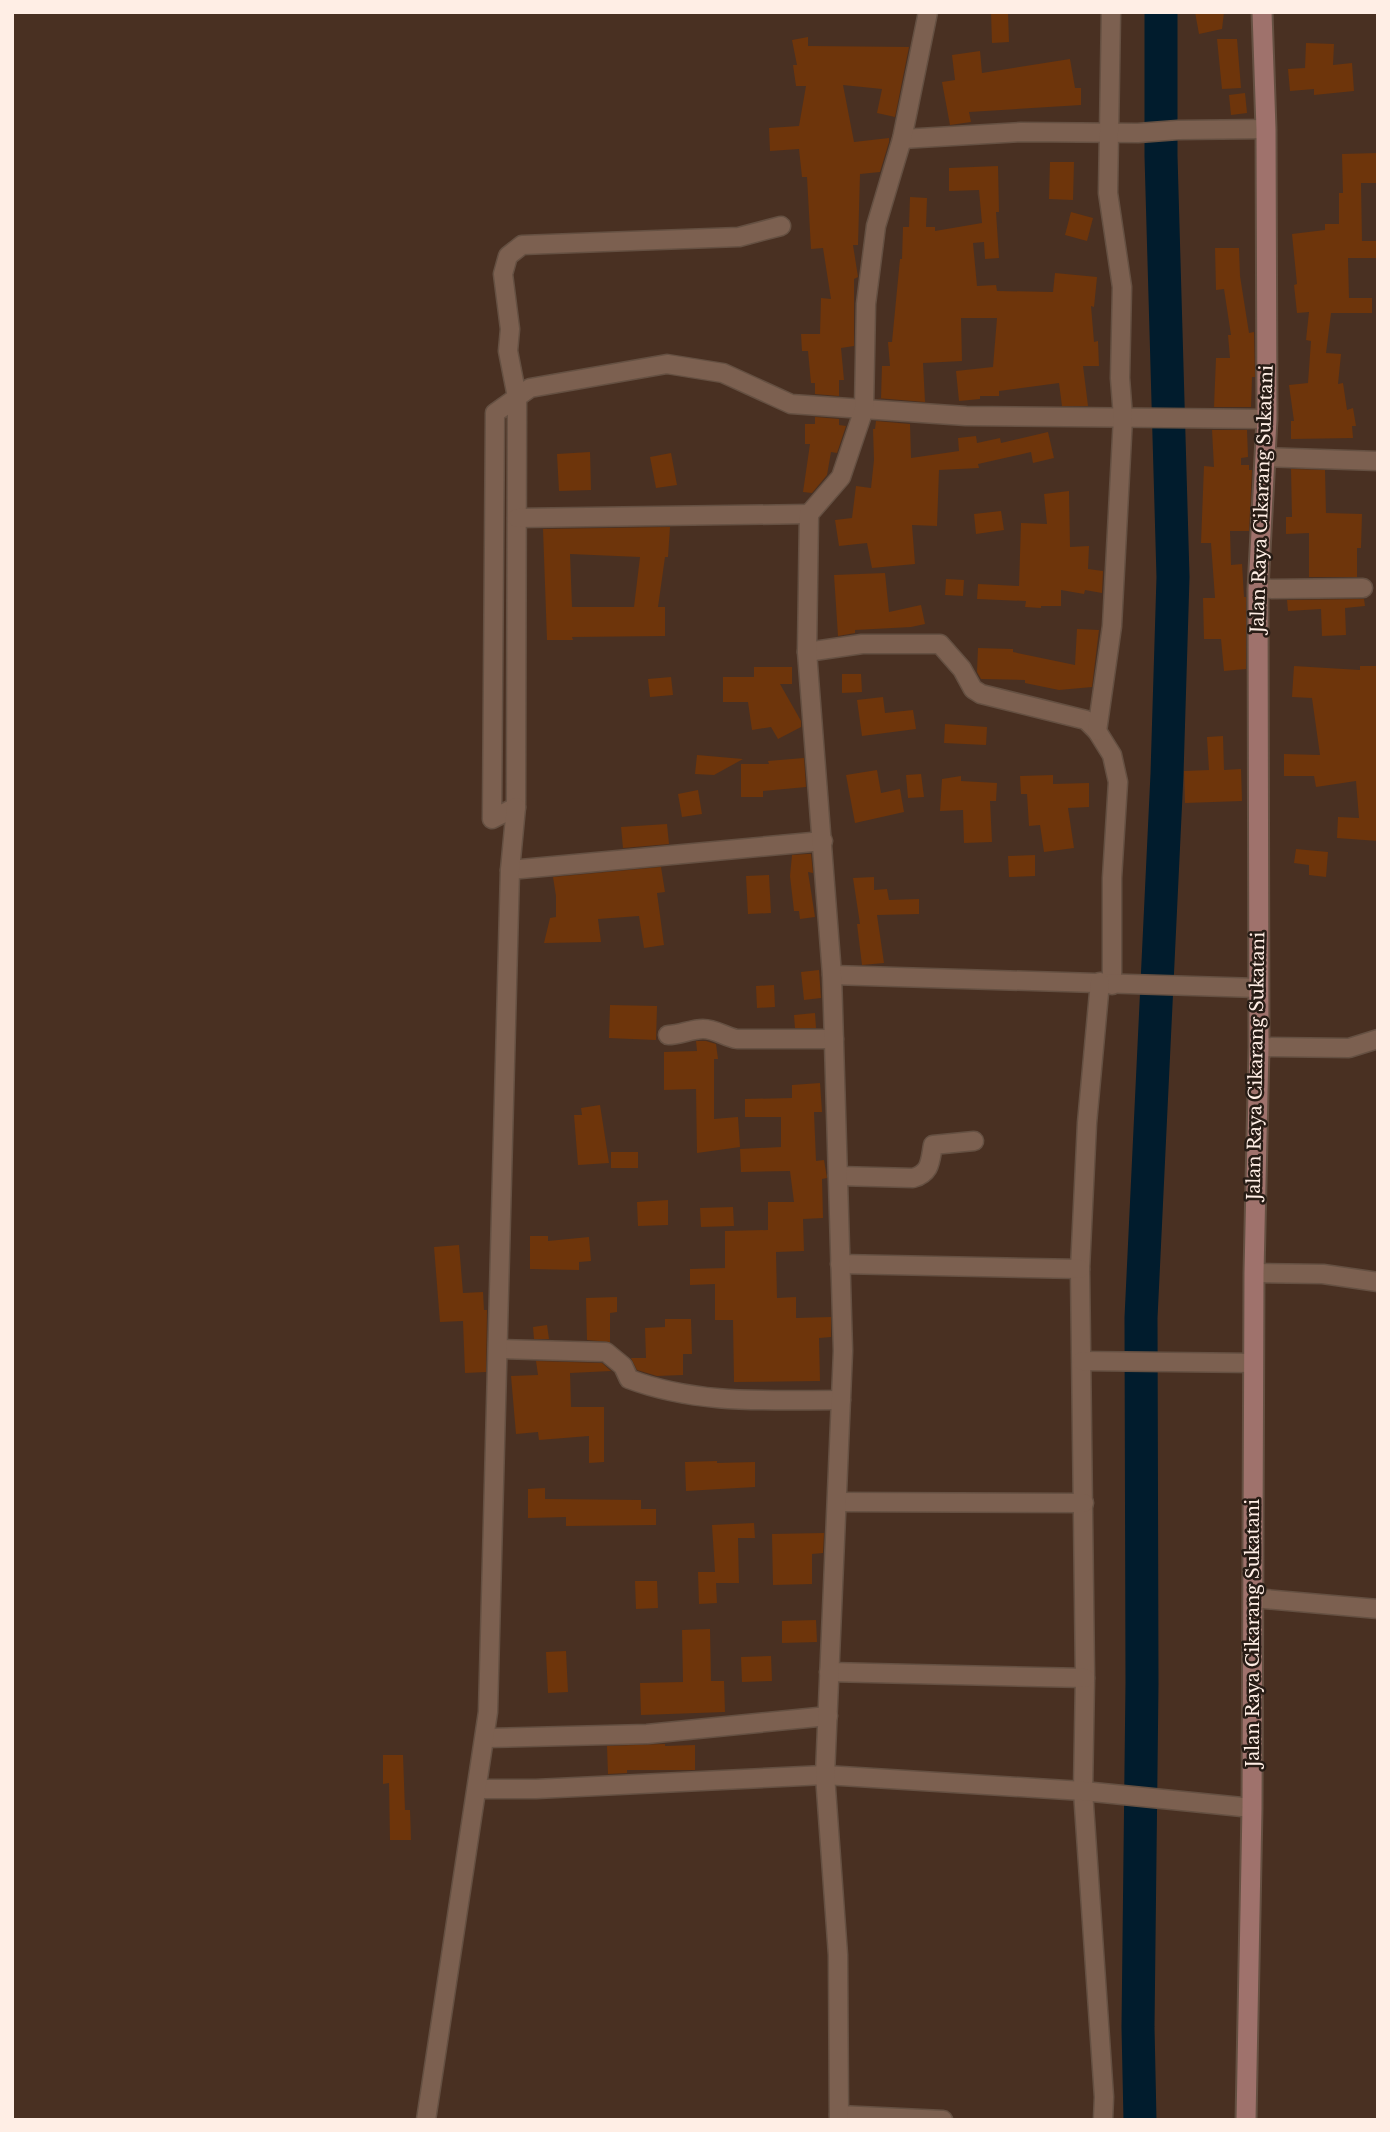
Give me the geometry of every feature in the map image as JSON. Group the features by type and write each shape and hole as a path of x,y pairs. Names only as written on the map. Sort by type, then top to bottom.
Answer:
{"main road":[{"name":"Jalan Raya Cikarang Sukatani","path":"1246,2120 1254,1598 1254,1273 1259,1047 1258,589 1267,419 1266,129 1262,12"}],"street":[{"path":"928,12 902,139 876,226 866,304 864,409 841,478 808,514 807,652 832,975 843,1351 825,1775 838,1955 839,2118 943,2120"},
{"path":"1097,731 1112,626 1127,417 1120,378 1122,288 1108,193 1111,12"},
{"path":"902,139 1021,132 1138,133 1266,129"},
{"path":"426,2120 488,1712 510,870 516,807 517,397 508,351 510,329 503,274 508,256 522,244 738,237 781,226"},
{"path":"516,807 492,819 495,413 530,387 667,364 723,373 791,404 966,416 1267,419"},
{"path":"1266,457 1378,461"},
{"path":"517,519 808,514"},
{"path":"1258,589 1363,587"},
{"path":"807,652 862,644 940,644 962,669 973,689 981,694 1086,720 1097,731 1112,755 1118,782 1112,877 1111,984 1087,1124 1080,1269 1088,1360 1084,1503 1083,1791 1104,2083 1104,2120"},
{"path":"510,870 823,841"},
{"path":"832,975 1258,988"},
{"path":"668,1035 702,1029 714,1030 737,1039 834,1039"},
{"path":"1259,1047 1349,1048 1378,1040"},
{"path":"838,1176 913,1178 922,1175 930,1167 933,1145 974,1141"},
{"path":"841,1264 1080,1269"},
{"path":"1254,1273 1323,1274 1378,1282"},
{"path":"499,1349 606,1352 623,1366 629,1379 660,1390 705,1398 841,1399"},
{"path":"1088,1360 1254,1363"},
{"path":"838,1502 1084,1503"},
{"path":"1254,1598 1378,1609"},
{"path":"829,1672 1085,1678"},
{"path":"485,1738 647,1734 828,1716"},
{"path":"477,1789 536,1789 825,1775 1083,1791 1252,1808"}],"building":[{"path":"991,12 1008,12 1009,42 992,43"},
{"path":"1195,12 1224,12 1222,29 1199,34"},
{"path":"808,37 808,46 909,47 895,117 877,113 882,89 843,85 854,142 889,138 889,142 880,172 860,174 858,245 853,245 858,277 854,279 854,346 841,348 844,380 839,380 839,396 815,394 815,383 811,383 808,351 802,351 801,334 820,334 821,298 831,299 823,248 811,249 807,177 802,177 799,149 770,151 769,128 799,126 806,86 796,86 793,65 797,65 792,40"},
{"path":"1217,39 1237,39 1241,88 1222,89"},
{"path":"1306,43 1334,44 1333,65 1352,63 1354,91 1314,95 1314,89 1290,91 1288,69 1305,68"},
{"path":"980,51 982,73 1070,59 1075,88 1081,88 1081,105 969,112 971,122 950,125 942,82 955,80 952,55"},
{"path":"1245,93 1247,113 1231,115 1229,95"},
{"path":"1378,153 1378,183 1361,183 1362,241 1378,241 1378,258 1348,258 1349,298 1372,298 1372,313 1331,313 1326,353 1341,354 1338,384 1343,383 1347,410 1353,408 1356,426 1352,426 1353,438 1291,439 1291,421 1294,421 1289,385 1308,383 1311,341 1306,340 1309,312 1297,313 1292,234 1325,230 1325,224 1339,224 1339,193 1343,193 1342,154"},
{"path":"1050,162 1074,162 1073,200 1049,199"},
{"path":"998,166 999,212 996,212 999,258 985,259 984,242 973,243 977,286 996,285 997,291 1053,292 1055,273 1097,277 1094,307 1091,306 1094,342 1098,341 1099,366 1083,366 1088,406 1062,406 1059,383 999,391 999,396 980,396 980,399 959,401 956,371 993,367 997,318 961,318 962,361 923,363 925,402 877,398 881,398 882,366 890,366 888,342 892,342 903,227 909,227 910,197 927,198 926,227 935,227 935,231 982,223 979,190 949,191 949,168"},
{"path":"1071,212 1093,218 1087,241 1065,235"},
{"path":"1215,248 1239,248 1240,276 1249,333 1254,332 1255,377 1252,377 1251,407 1214,407 1216,358 1230,358 1228,335 1231,335 1224,289 1216,290"},
{"path":"815,417 839,419 839,425 846,426 837,453 831,452 827,475 812,493 803,492 810,444 805,444 805,424 815,424"},
{"path":"876,421 910,424 911,458 959,451 958,438 976,436 977,443 1000,438 1001,443 1048,432 1054,458 1033,463 1031,452 978,464 979,468 939,470 937,526 912,525 915,564 872,568 867,543 839,546 835,520 852,518 856,486 871,488 873,429"},
{"path":"1212,430 1247,430 1248,457 1241,458 1241,465 1249,465 1249,470 1252,470 1249,531 1230,531 1231,565 1242,564 1246,597 1246,669 1224,671 1221,639 1204,639 1203,598 1215,598 1211,543 1201,543 1204,466 1214,467"},
{"path":"590,452 591,490 559,491 557,454"},
{"path":"671,453 677,485 656,488 650,457"},
{"path":"1291,469 1325,470 1326,513 1362,514 1361,548 1357,548 1357,577 1309,577 1309,533 1286,534 1286,517 1292,517"},
{"path":"1069,491 1070,547 1089,546 1088,569 1103,571 1102,593 1085,590 1084,594 1061,590 1061,606 1041,608 1025,607 1026,601 977,599 978,584 1019,586 1021,523 1047,524 1044,494"},
{"path":"1001,511 1004,530 976,534 974,514"},
{"path":"670,527 668,557 665,557 658,607 665,607 665,636 572,637 573,640 547,640 543,529","holes":["570,554 640,557 634,607 572,607"]},
{"path":"885,573 889,612 921,605 925,624 855,630 855,633 838,636 834,575"},
{"path":"946,579 964,580 963,596 945,595"},
{"path":"1364,599 1365,606 1345,608 1346,635 1322,636 1321,609 1288,611 1287,600"},
{"path":"1077,629 1099,630 1092,687 1059,690 1025,683 1025,680 981,679 977,672 978,648 1013,649 1013,652 1075,665"},
{"path":"1294,666 1360,670 1360,666 1378,666 1378,841 1337,838 1338,817 1359,818 1356,781 1316,787 1314,776 1284,776 1284,754 1320,755 1312,698 1292,697"},
{"path":"754,667 792,667 792,684 780,684 801,721 801,727 778,739 771,727 752,730 748,702 723,702 723,677 754,677"},
{"path":"842,674 861,674 862,692 842,693"},
{"path":"671,677 673,695 650,697 648,679"},
{"path":"883,697 885,713 913,710 916,729 862,736 857,700"},
{"path":"945,724 987,727 986,745 944,743"},
{"path":"1223,736 1224,770 1241,769 1242,801 1185,803 1184,771 1209,770 1207,737"},
{"path":"697,755 743,759 714,775 695,774"},
{"path":"804,758 806,787 763,791 763,797 741,797 741,764 769,764 768,761"},
{"path":"877,770 881,793 900,789 904,812 855,823 846,775"},
{"path":"921,774 924,797 908,798 906,775"},
{"path":"1053,775 1053,784 1089,783 1089,807 1068,808 1074,848 1044,852 1040,825 1029,826 1027,794 1021,794 1020,776"},
{"path":"961,776 961,781 997,783 996,801 990,801 992,842 964,843 963,810 940,811 942,779"},
{"path":"698,790 702,814 682,817 678,794"},
{"path":"667,824 669,844 623,848 621,827"},
{"path":"1296,849 1328,852 1326,877 1309,875 1309,865 1294,863"},
{"path":"811,854 813,873 808,872 815,917 800,919 799,911 794,911 790,876 792,855"},
{"path":"1035,855 1035,876 1009,877 1008,856"},
{"path":"661,867 665,892 657,893 664,945 644,948 639,916 598,919 601,942 544,943 550,918 556,917 553,877"},
{"path":"769,875 771,913 748,914 746,876"},
{"path":"874,877 874,890 887,889 889,900 919,899 919,914 877,915 884,963 862,965 857,924 860,924 853,878"},
{"path":"819,970 821,998 804,1000 801,972"},
{"path":"774,985 775,1007 757,1008 756,986"},
{"path":"610,1005 657,1006 656,1040 609,1038"},
{"path":"815,1013 816,1028 795,1028 794,1015"},
{"path":"696,1041 716,1044 718,1059 714,1059 714,1119 738,1117 740,1147 697,1153 696,1089 664,1090 664,1052 697,1051"},
{"path":"820,1083 822,1112 814,1112 816,1161 824,1160 827,1178 822,1179 823,1218 803,1219 804,1251 776,1252 777,1298 796,1297 796,1318 831,1317 831,1337 819,1338 820,1381 734,1382 733,1320 715,1320 715,1284 690,1285 690,1269 725,1268 725,1231 768,1230 768,1202 794,1202 790,1171 741,1172 740,1149 781,1147 781,1117 745,1117 745,1099 792,1098 792,1085"},
{"path":"600,1105 609,1163 578,1165 574,1115 582,1115 581,1108"},
{"path":"611,1152 638,1152 638,1168 611,1168"},
{"path":"668,1200 668,1225 638,1226 637,1202"},
{"path":"733,1207 734,1226 701,1227 700,1208"},
{"path":"530,1236 548,1236 548,1241 589,1237 591,1261 579,1262 579,1270 530,1269"},
{"path":"459,1245 463,1293 483,1292 484,1310 487,1310 486,1372 465,1373 463,1321 440,1322 434,1247"},
{"path":"617,1297 617,1312 610,1313 610,1342 587,1340 586,1298"},
{"path":"665,1319 691,1319 692,1354 683,1354 683,1375 657,1376 637,1370 631,1358 646,1358 645,1328 665,1327"},
{"path":"547,1325 549,1339 534,1339 533,1327"},
{"path":"536,1361 602,1363 611,1371 570,1373 571,1407 604,1407 604,1462 589,1463 589,1436 539,1440 538,1432 516,1434 511,1376 538,1375"},
{"path":"685,1462 755,1462 755,1487 686,1491"},
{"path":"545,1488 545,1499 641,1500 641,1509 656,1509 656,1525 566,1526 566,1517 528,1518 528,1489"},
{"path":"754,1523 755,1538 738,1538 739,1583 716,1583 717,1603 699,1604 698,1572 715,1572 712,1525"},
{"path":"824,1533 823,1553 812,1554 812,1584 773,1585 772,1534"},
{"path":"635,1581 657,1581 658,1608 636,1609"},
{"path":"816,1620 817,1642 782,1643 782,1621"},
{"path":"710,1629 711,1681 724,1681 725,1712 641,1715 640,1683 683,1682 682,1630"},
{"path":"566,1651 568,1692 548,1693 546,1652"},
{"path":"771,1656 772,1681 742,1682 741,1657"},
{"path":"695,1745 695,1770 627,1770 627,1773 608,1774 607,1746"},
{"path":"383,1755 403,1755 405,1810 410,1810 411,1840 390,1840 389,1783 383,1784"}],"waterway":[{"path":"1140,2120 1138,2027 1142,1683 1141,1318 1167,774 1173,577 1161,156 1161,12"}]}
